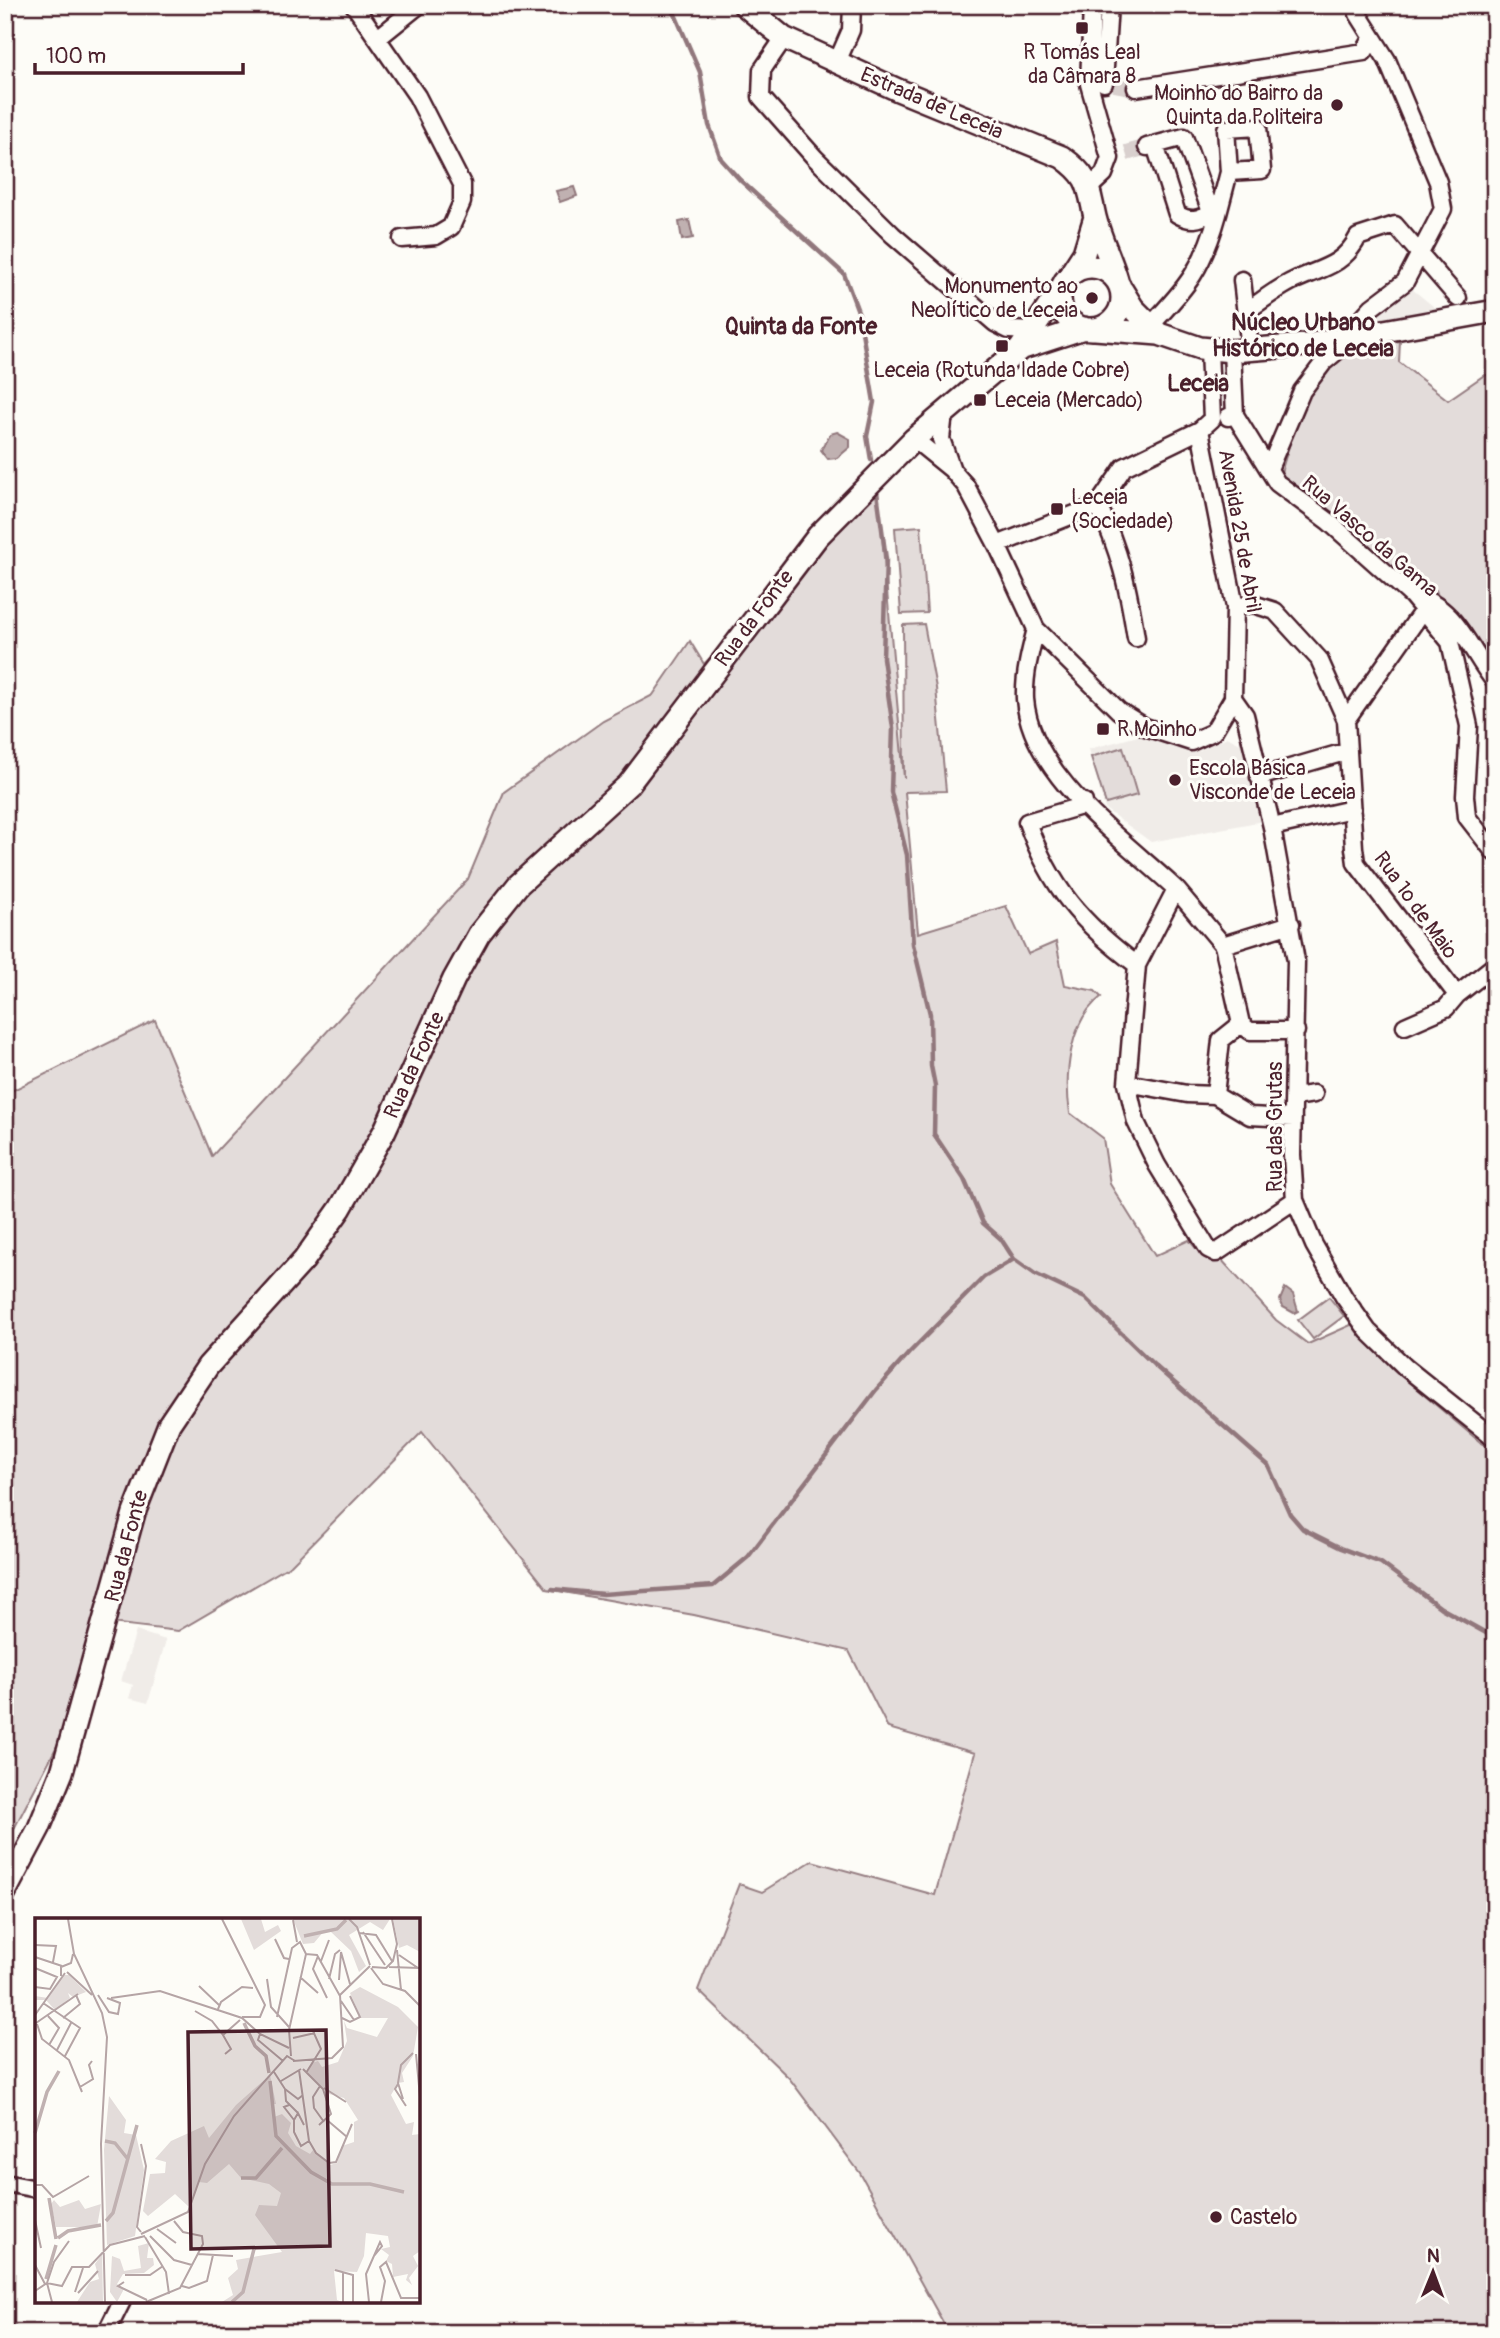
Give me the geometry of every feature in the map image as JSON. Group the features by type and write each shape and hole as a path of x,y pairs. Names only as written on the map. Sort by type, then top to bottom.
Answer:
{"main road":[{"name":"Estrada de Leceia","path":"744,5 783,38 1062,157 1076,167 1090,187 1096,217 1120,285 1155,330"},
{"name":"Estrada de Leceia","path":"1066,281 1084,253 1096,217"},
{"path":"1089,329 1105,326 1119,311 1120,285 1101,268 1090,266 1066,281 1062,309 1067,318 1089,329 1155,330 1204,349 1241,350 1306,345 1495,311"},
{"name":"Rua da Fonte","path":"5,1892 39,1828 62,1772 141,1489 158,1446 181,1403 228,1342 304,1261 346,1200 384,1132 454,979 491,917 538,865 629,784 800,557 914,439 1016,353 1066,281"},
{"name":"Rua da Fonte","path":"1016,353 1089,329"}],"street":[{"path":"355,5 417,96 460,177 463,193 456,219 444,232 428,238 402,239"},
{"path":"378,38 419,5"},
{"path":"837,62 851,30 852,5"},
{"path":"1090,187 1104,174 1110,158 1092,5"},
{"path":"1102,84 1109,5"},
{"path":"1269,469 1303,391 1324,362 1354,337 1362,318 1405,282 1443,209 1438,182 1387,60 1358,14"},
{"path":"783,38 762,70 761,97 814,158 893,235 995,323 1009,330 1032,331"},
{"path":"1136,88 1364,52 1373,38"},
{"path":"1184,137 1214,213 1187,220 1177,214 1151,146 1184,137"},
{"path":"1110,158 1126,153"},
{"path":"1155,330 1203,261 1214,213 1229,172"},
{"path":"1248,310 1294,280 1333,265 1350,253 1358,237 1395,225 1458,298"},
{"path":"997,545 1098,505 1124,467 1206,425 1235,415 1248,310 1242,280"},
{"name":"Avenida 25 de Abril","path":"1204,349 1206,425 1235,607 1233,698 1245,715 1272,827 1291,924"},
{"path":"944,413 941,439 953,472"},
{"name":"Rua Vasco da Gama","path":"1235,415 1285,490 1328,521 1412,596 1450,642 1466,702 1469,726 1465,796 1467,817 1495,853"},
{"path":"914,439 953,472 972,497 1036,629 1119,711 1145,727 1182,740 1199,740 1213,732 1233,698"},
{"path":"1098,505 1118,546 1136,638"},
{"path":"1412,596 1430,599 1444,611 1473,645 1495,682"},
{"path":"1235,607 1253,604 1275,611 1319,659 1346,720"},
{"path":"1346,720 1424,609"},
{"path":"1036,629 1025,681 1029,719 1049,766 1177,889 1223,945 1241,1024 1250,1031 1296,1031"},
{"name":"Rua 1º de Maio","path":"1346,720 1356,863 1457,995"},
{"path":"1259,777 1348,751"},
{"path":"1084,802 1079,807 1027,822 1058,890 1098,936 1137,965"},
{"path":"1272,827 1352,809"},
{"path":"1177,889 1137,965 1127,1083 1136,1122 1157,1165 1208,1250 1216,1253 1295,1200"},
{"path":"1223,945 1291,924"},
{"name":"Rua das Grutas","path":"1291,924 1296,961 1293,1118 1295,1200 1314,1245 1344,1297 1368,1331 1405,1367 1495,1439"},
{"path":"1405,1026 1446,1008 1457,995 1493,970"},
{"path":"1215,1095 1221,1040 1241,1024"},
{"path":"1127,1083 1187,1094 1215,1095 1250,1116 1293,1118"},
{"path":"1294,1097 1314,1094"},
{"path":"5,2183 35,2189"},
{"path":"106,2333 121,2303"}],"shaded area":[{"path":"574,187 577,196 560,202 556,191"},
{"path":"689,220 693,238 682,240 679,222"},
{"path":"1406,284 1439,311 1369,324 1375,309"},
{"path":"1400,341 1399,362 1448,400 1483,376 1495,373 1495,676 1440,603 1436,590 1422,583 1408,581 1280,476 1298,420 1317,384 1329,369 1362,348"},
{"path":"837,432 850,439 850,447 837,458 828,459 821,450 830,434"},
{"path":"877,481 904,778 903,625 924,624 936,688 946,791 905,792 918,933 1006,906 1028,954 1056,942 1065,985 1095,991 1101,997 1090,1007 1082,1020 1071,1050 1068,1083 1070,1113 1103,1138 1110,1184 1155,1256 1189,1240 1200,1253 1220,1258 1276,1320 1308,1344 1353,1324 1393,1369 1480,1442 1495,1451 1495,2333 949,2333 860,2173 789,2078 698,1990 739,1884 762,1892 812,1861 935,1895 975,1753 888,1728 849,1651 694,1615 547,1589 422,1432 291,1565 178,1631 94,1621 58,1744 5,1846 5,1094 155,1020 212,1156 468,879 504,792 603,721 653,695 690,641 704,664"},
{"path":"921,526 927,613 901,614 895,528"},
{"name":"Escola Básica Visconde de Leceia","path":"1138,736 1178,749 1199,751 1227,737 1244,746 1263,821 1151,842 1105,809 1089,749"},
{"path":"1123,747 1137,795 1106,804 1091,757"},
{"path":"1285,1288 1293,1294 1298,1311 1294,1313 1283,1307 1280,1300"},
{"path":"1329,1297 1344,1316 1313,1339 1298,1320"},
{"path":"136,1631 166,1640 148,1703 129,1698 133,1685 121,1681"}],"waterway":[{"path":"671,5 700,72 709,125 721,159 740,180 844,274 859,314 874,402 867,436 871,460"},
{"path":"877,492 886,559 883,658 893,728 891,792 907,855 913,944 930,1014 931,1066 935,1086 934,1134 964,1179 983,1223 1001,1239 1014,1259 1035,1274 1085,1298 1154,1365 1268,1465 1290,1514 1303,1529 1341,1548 1381,1563 1441,1608 1495,1638"},
{"path":"552,1589 603,1594 713,1586 748,1557 876,1390 909,1353 984,1277 1014,1259"}],"tunnel":[{"path":"1114,84 1136,88"},
{"path":"1126,153 1147,147"}],"place":[{"name":"R Tomás Leal da Câmara 8","path":"1082,28"},
{"name":"Moinho do Bairro da Quinta da Politeira","path":"1337,105"},
{"name":"Monumento ao Neolítico de Leceia","path":"1092,298"},
{"name":"Leceia (Rotunda Idade Cobre)","path":"1002,346"},
{"name":"Leceia (Mercado)","path":"980,400"},
{"name":"Leceia (Sociedade)","path":"1057,509"},
{"name":"R Moinho","path":"1103,729"},
{"name":"Escola Básica Visconde de Leceia","path":"1175,780"},
{"name":"Castelo","path":"1216,2217"}],"district":[{"name":"Quinta da Fonte","path":"801,326"},
{"name":"Núcleo Urbano Histórico de Leceia","path":"1303,335"},
{"name":"Leceia","path":"1198,383"}]}
